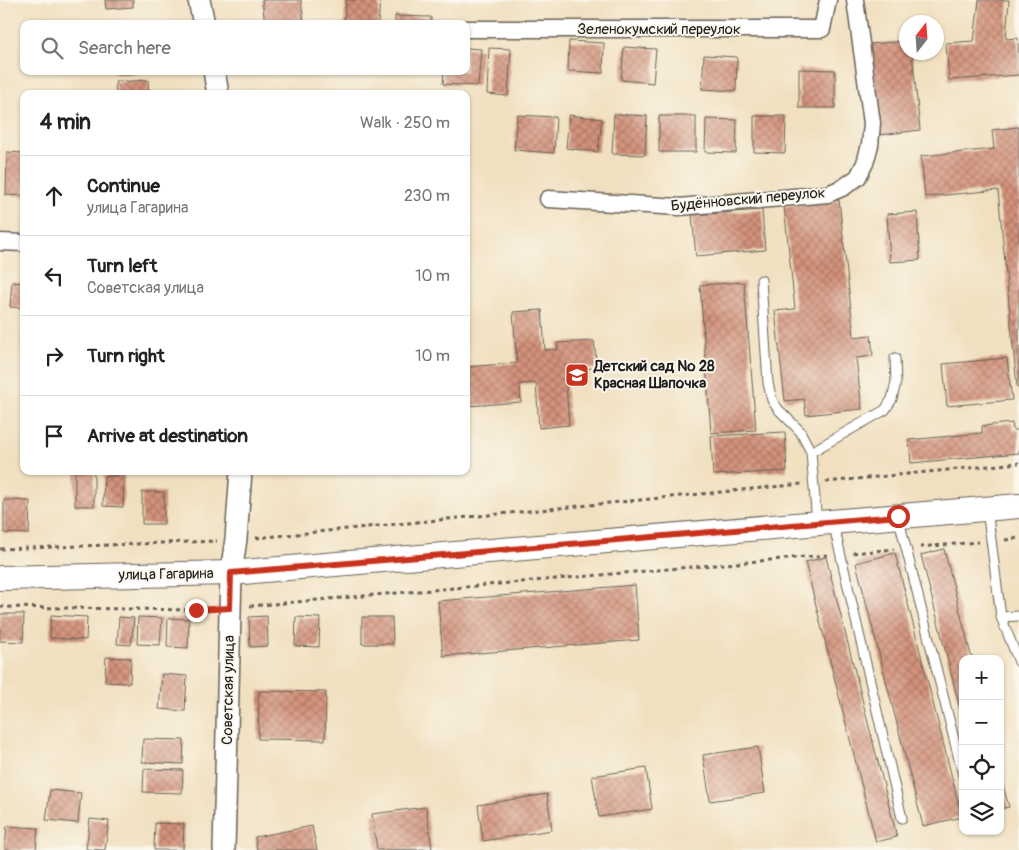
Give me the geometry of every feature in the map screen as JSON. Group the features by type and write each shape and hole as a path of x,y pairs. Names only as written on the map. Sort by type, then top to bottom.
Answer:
{"main road":[{"name":"улица Гагарина","path":"0,578 231,573 1019,506"}],"street":[{"path":"199,0 203,20"},
{"name":"Зеленокумский переулок","path":"470,29 822,29 828,0"},
{"name":"Будённовский переулок","path":"548,200 678,207 828,194 844,187 858,177 865,164 870,145 872,123 856,0"},
{"path":"215,75 217,90"},
{"path":"0,242 20,243"},
{"name":"Советская улица","path":"224,850 231,573 236,540 241,475"}],"lane":[{"path":"761,280 768,382 772,400 778,409 800,431 811,452 814,483 825,522 841,554 902,818"},
{"path":"811,452 884,410 892,399 896,382 895,358"},
{"path":"987,508 1001,617 1019,662"},
{"path":"898,516 959,759"},
{"path":"1001,617 1019,616"}],"path":[{"path":"0,548 193,543 236,540 1019,462"},
{"path":"0,607 196,610 230,608 1019,538"}],"building":[{"path":"105,0 133,0 133,7 106,9"},
{"path":"262,0 301,0 304,20 264,20"},
{"path":"346,0 380,0 378,20 344,20"},
{"path":"979,0 1009,0 1006,39 1018,38 1019,75 949,80 946,43 974,41"},
{"path":"395,16 431,17 431,20 395,20"},
{"path":"569,41 604,43 603,73 568,71"},
{"path":"899,42 899,60 913,60 920,130 880,135 870,44"},
{"path":"624,47 656,49 653,83 621,80"},
{"path":"470,48 481,49 478,86 443,84 444,75 470,75"},
{"path":"489,48 511,49 508,96 487,94"},
{"path":"704,55 737,57 736,91 702,89"},
{"path":"799,69 835,70 835,108 799,108"},
{"path":"148,80 149,90 116,90 115,82"},
{"path":"614,114 647,116 645,155 612,154"},
{"path":"517,115 556,117 554,153 514,150"},
{"path":"569,115 602,119 598,152 566,148"},
{"path":"659,116 696,116 696,152 659,152"},
{"path":"754,116 786,116 785,153 754,152"},
{"path":"706,119 737,120 736,153 705,152"},
{"path":"1019,127 1019,387 1017,387 998,190 925,197 921,156 994,149 992,130"},
{"path":"7,152 20,153 20,196 6,195"},
{"path":"839,200 854,337 871,335 873,356 856,358 862,409 806,415 804,399 785,401 775,311 795,309 784,206"},
{"path":"762,210 765,250 696,256 692,215"},
{"path":"917,212 920,260 890,262 887,214"},
{"path":"12,282 20,283 20,308 10,307"},
{"path":"744,282 756,430 711,433 700,285"},
{"path":"542,310 545,350 558,349 557,343 594,341 597,368 565,370 569,425 539,428 536,383 520,384 521,402 470,406 470,367 517,363 513,312"},
{"path":"1007,358 1012,400 947,406 943,364"},
{"path":"1012,423 1013,430 1019,430 1019,453 911,463 909,440 982,433 982,426"},
{"path":"785,432 787,471 713,475 711,436"},
{"path":"75,475 94,475 94,506 75,506"},
{"path":"104,476 124,476 123,507 103,506"},
{"path":"142,492 164,492 164,524 142,524"},
{"path":"4,500 30,501 29,534 4,533"},
{"path":"944,549 971,655 959,655 959,704 921,555"},
{"path":"895,553 959,805 959,818 923,826 856,563"},
{"path":"826,557 897,837 876,842 805,562"},
{"path":"635,585 639,640 443,656 438,601"},
{"path":"0,614 24,614 23,642 0,641"},
{"path":"51,615 87,617 86,640 50,638"},
{"path":"267,616 268,646 250,647 249,617"},
{"path":"119,617 134,618 131,645 117,644"},
{"path":"138,617 162,618 160,645 137,644"},
{"path":"296,617 320,618 319,647 295,646"},
{"path":"362,617 392,617 393,644 362,644"},
{"path":"168,618 189,619 188,648 167,647"},
{"path":"106,657 131,658 130,683 105,682"},
{"path":"162,674 187,676 185,711 159,709"},
{"path":"259,691 326,692 325,740 258,739"},
{"path":"143,739 184,740 183,764 142,762"},
{"path":"758,747 765,793 710,801 703,755"},
{"path":"646,768 652,809 599,817 592,776"},
{"path":"144,769 183,770 182,793 143,792"},
{"path":"1004,789 1009,807 1004,808"},
{"path":"50,790 81,793 78,823 46,820"},
{"path":"547,794 552,830 483,841 478,805"},
{"path":"426,807 432,849 377,850 372,814"},
{"path":"90,819 109,821 105,850 86,849"},
{"path":"155,823 184,824 183,850 154,850"},
{"path":"7,826 38,828 36,850 5,850"},
{"path":"312,826 317,850 257,850 255,837"}],"place":[{"name":"Детский сад № 28 Красная Шапочка","path":"577,375"}],"route":[{"path":"196,610 230,608 231,573 898,516"}]}
